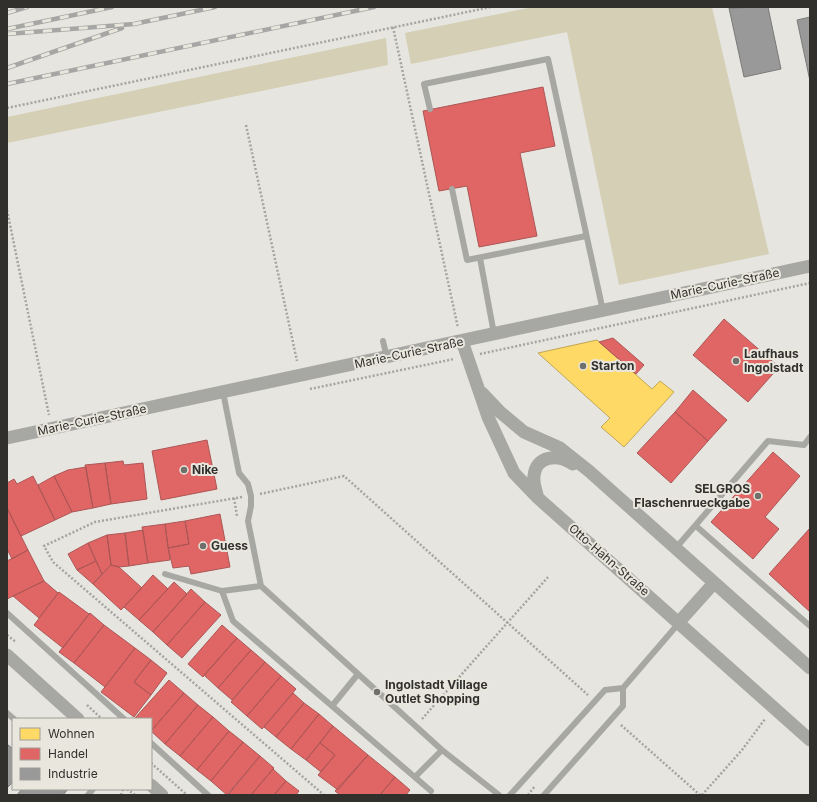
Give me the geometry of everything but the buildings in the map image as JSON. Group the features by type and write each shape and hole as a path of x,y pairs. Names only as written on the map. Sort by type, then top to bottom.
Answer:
{"street":[{"name":"Marie-Curie-Straße","path":"7,438 810,266"},
{"name":"Otto-Hahn-Straße","path":"462,341 481,392 488,417 514,473 538,498 810,740"},
{"name":"Otto-Hahn-Straße","path":"481,392 500,412 524,432 560,448 589,472 810,668"},
{"name":"Otto-Hahn-Straße","path":"538,498 534,477 536,468 540,462 548,458 567,460 579,469 589,472"},
{"path":"679,622 714,583"},
{"path":"7,655 77,718"}],"lane":[{"path":"430,109 424,84 548,59 603,311"},
{"path":"452,189 468,260 586,236"},
{"path":"480,258 494,334"},
{"path":"383,341 386,358"},
{"path":"223,392 239,473 248,484 251,496 248,521 261,586 442,750 500,795"},
{"path":"675,549 768,441 804,445 810,437"},
{"path":"696,526 810,626"},
{"path":"165,574 222,591 261,586"},
{"path":"222,591 233,621 431,791"},
{"path":"7,613 123,718"},
{"path":"544,795 623,706 623,688 679,622"},
{"path":"332,706 358,674"},
{"path":"510,795 605,690 623,688"},
{"path":"152,744 208,795"},
{"path":"415,777 442,750"}],"path":[{"path":"7,108 490,7"},
{"path":"393,27 462,341"},
{"path":"246,125 297,361"},
{"path":"7,210 49,414"},
{"path":"304,391 810,283"},
{"path":"324,795 53,562 44,546 96,522 251,496 344,476 595,701"},
{"path":"416,726 548,577"},
{"path":"613,717 701,795 742,750 773,707"},
{"path":"152,764 187,795"}],"shaded area":[{"path":"533,7 712,7 769,254 619,285 567,32 411,64 405,33"},
{"path":"386,38 388,65 7,143 7,117"}],"railway":[{"path":"7,13 27,7"},
{"path":"7,29 112,7"},
{"path":"7,34 134,24 215,7"},
{"path":"7,84 374,7"},
{"path":"7,68 122,28"}],"place":[{"name":"Laufhaus Ingolstadt","path":"736,361"},
{"name":"Starton","path":"583,366"},
{"name":"Nike","path":"184,470"},
{"name":"SELGROS Flaschenrueckgabe","path":"758,496"},
{"name":"Guess","path":"203,546"},
{"name":"Ingolstadt Village Outlet Shopping","path":"377,692"}]}
